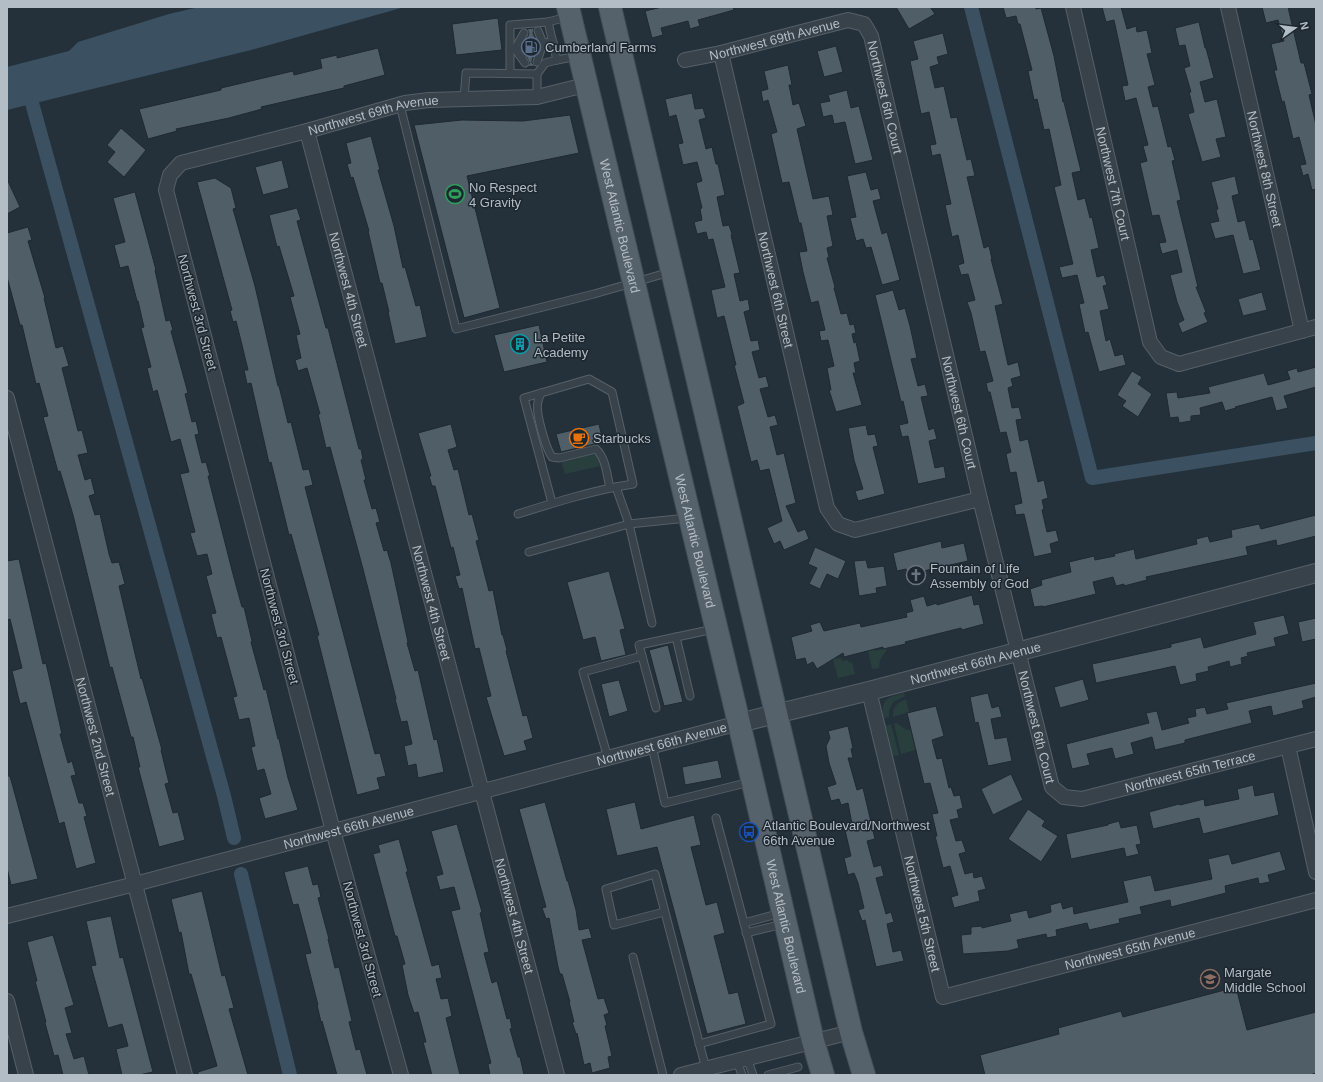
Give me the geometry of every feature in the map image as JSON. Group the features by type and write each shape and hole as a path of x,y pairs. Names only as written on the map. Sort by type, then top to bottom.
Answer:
{"main road":[{"path":"610,7 851,1032 864,1075"},
{"name":"West Atlantic Boulevard","path":"569,11 585,85 739,723 813,1041 823,1075"}],"street":[{"name":"Northwest 7th Court","path":"1073,7 1150,342 1161,357 1179,364 1309,329"},
{"name":"Northwest 8th Street","path":"1228,7 1309,329"},
{"name":"Northwest 69th Avenue","path":"685,60 721,53 848,20 864,24"},
{"name":"Northwest 6th Court","path":"864,24 871,36 980,499 1052,787 1064,797"},
{"name":"Northwest 6th Street","path":"721,53 827,508 838,524 855,530 980,499"},
{"name":"Northwest 69th Avenue","path":"170,175 180,163 307,131 400,105 429,100 537,97 585,85"},
{"name":"Northwest 4th Street","path":"307,131 557,1075"},
{"name":"Northwest 3rd Street","path":"170,175 166,190 333,831 401,1075"},
{"name":"Northwest 2nd Street","path":"7,398 185,1075"},
{"name":"Northwest 66th Avenue","path":"7,916 135,884 739,723 1316,573"},
{"name":"Northwest 5th Street","path":"869,690 943,997"},
{"name":"Northwest 65th Terrace","path":"1064,797 1082,799 1316,739"},
{"path":"1288,746 1316,872"},
{"name":"Northwest 65th Avenue","path":"943,997 1316,900"},
{"path":"7,1001 26,1075"},
{"path":"681,1075 851,1032"}],"lane":[{"path":"510,73 513,49 510,25 548,22 569,11"},
{"path":"548,22 557,60"},
{"path":"537,62 540,41 538,31"},
{"path":"513,49 524,33"},
{"path":"540,41 553,42"},
{"path":"537,52 540,41"},
{"path":"513,49 524,43"},
{"path":"513,49 524,54"},
{"path":"513,49 524,63"},
{"path":"537,97 537,74 545,63 578,55"},
{"path":"464,99 466,73 537,74"},
{"path":"400,105 456,329 594,294 672,271"},
{"path":"518,514 552,503 613,487 633,484 612,392 589,379 524,398 552,503"},
{"path":"541,393 537,403 538,414 548,451 552,457 559,458 596,449 600,452 629,524 652,623"},
{"path":"529,552 629,524 689,518"},
{"path":"656,708 639,645 716,629"},
{"path":"676,637 690,696"},
{"path":"608,758 583,672 642,656"},
{"path":"652,746 665,803 752,781"},
{"path":"699,1044 771,1024 716,818"},
{"path":"664,912 614,925 606,889 655,874 706,1069"},
{"path":"744,923 784,918"},
{"path":"746,933 784,918"},
{"path":"633,957 663,1075"},
{"path":"742,1059 742,1075"},
{"path":"742,1059 753,1075"},
{"path":"768,1075 798,1067"}],"path":[{"path":"629,440 649,435"}],"green space":[{"path":"591,453 597,456 600,466 565,474 561,460"},
{"path":"870,632 875,651 888,648 880,660 879,668 872,669 868,651 870,650"},
{"path":"831,640 836,659 841,658 842,661 848,660 849,663 852,662 855,674 838,678 828,641"},
{"path":"904,693 905,696 893,702 889,711 889,717 884,718 883,707 886,700"},
{"path":"906,699 909,712 893,717 893,711 896,706"},
{"path":"896,723 907,730 911,729 933,739 935,744 901,754 894,724"},
{"path":"891,724 899,755 893,756 886,726"}],"water":[{"path":"199,7 429,7 401,8 251,50 7,110 7,67 69,51 78,42 169,14"}],"building":[{"path":"662,7 733,7 734,10 698,20 700,26 690,29 688,21 661,28 663,35 652,38 645,11"},
{"path":"896,7 930,7 935,14 909,29"},
{"path":"1003,7 1041,8 1081,171 1072,173 1078,200 1085,198 1090,218 1092,217 1099,248 1091,250 1097,277 1104,275 1107,285 1103,286 1109,309 1100,311 1106,341 1110,339 1115,356 1123,354 1126,365 1099,372 1088,332 1085,333 1079,304 1084,303 1077,275 1062,278 1059,267 1073,264 1054,187 1061,185 1049,129 1044,130 1037,99 1034,100 1028,71 1032,70 1020,24 1018,24 1016,16 1006,18"},
{"path":"1102,7 1121,7 1127,29 1136,26 1137,32 1147,30 1152,53 1147,54 1155,85 1148,87 1153,107 1158,106 1168,147 1171,146 1175,160 1172,161 1181,200 1177,201 1198,287 1196,287 1206,312 1204,313 1208,322 1182,333 1178,323 1184,320 1177,302 1170,275 1182,272 1177,250 1162,254 1159,243 1166,242 1159,215 1152,216 1140,163 1147,161 1143,146 1148,145 1136,98 1125,101 1122,86 1128,85 1114,20 1106,22"},
{"path":"1262,7 1288,7 1301,63 1304,63 1312,94 1309,95 1316,125 1316,189 1312,190 1308,174 1303,176 1300,165 1306,164 1299,137 1293,139 1284,101 1282,102 1274,70 1277,70 1271,44 1284,41 1278,20 1266,23"},
{"path":"498,18 502,50 456,55 452,24"},
{"path":"1199,22 1214,78 1200,82 1205,102 1217,99 1226,137 1216,139 1221,157 1202,162 1188,114 1194,112 1189,92 1191,92 1184,68 1190,66 1185,45 1179,46 1175,28"},
{"path":"534,28 533,33 537,43 532,63 535,66 527,67 530,63 527,58 528,52 525,49 529,43 527,39 529,33 527,29"},
{"path":"943,33 948,54 937,57 939,64 930,67 935,88 944,86 951,118 957,117 967,160 971,159 975,176 967,177 984,248 989,246 1003,304 995,306 1008,365 1018,362 1021,376 1011,379 1013,386 1008,388 1012,408 1019,407 1022,419 1016,420 1020,441 1028,439 1038,482 1044,480 1048,498 1042,500 1044,509 1042,510 1047,532 1056,530 1059,541 1050,544 1052,553 1034,557 1024,514 1016,515 1014,505 1022,503 1016,472 1010,473 1006,454 1011,452 1006,432 1000,433 990,392 988,392 986,383 993,381 985,351 980,352 967,302 975,300 968,274 961,275 958,265 964,263 958,235 952,237 945,205 951,204 940,154 932,156 930,145 936,144 929,112 921,114 910,61 918,59 913,41"},
{"path":"836,46 843,72 824,77 817,51"},
{"path":"378,48 385,75 344,86 344,88 261,107 262,109 229,118 176,129 177,131 148,139 139,109 293,71 294,75 322,68 320,59 337,55 337,58"},
{"path":"788,65 792,85 789,85 793,105 799,103 806,126 797,129 813,199 829,196 833,215 827,216 833,246 827,248 829,257 827,258 841,314 847,313 850,325 854,324 856,333 852,334 854,343 856,342 860,361 854,363 856,373 853,373 862,405 836,412 829,390 831,390 827,368 834,366 828,340 821,341 819,331 825,330 818,301 811,303 799,252 807,251 801,223 799,223 789,182 782,183 771,134 777,132 768,100 763,102 761,91 768,89 764,71"},
{"path":"847,90 851,108 859,106 873,160 855,164 845,122 834,124 832,115 823,117 820,103 830,101 828,95"},
{"path":"692,93 695,109 703,108 706,118 699,120 706,149 712,147 716,164 718,164 725,195 717,197 723,226 729,225 732,234 740,273 734,274 740,301 748,299 750,310 744,312 751,341 758,340 760,350 752,352 759,378 766,376 769,387 760,389 768,417 775,415 778,425 770,427 777,455 784,453 796,503 786,506 798,532 805,529 809,539 784,550 780,541 774,544 767,528 782,521 769,469 760,471 757,460 751,462 737,406 744,403 734,365 736,365 724,316 717,318 711,290 725,287 713,239 708,240 706,232 697,234 694,222 702,220 700,209 702,208 696,183 702,181 697,162 683,165 678,144 683,143 676,115 669,117 665,99"},
{"path":"570,115 579,153 467,176 500,308 464,318 414,125 462,120 523,121"},
{"path":"121,128 146,150 124,177 107,162 115,152 107,145"},
{"path":"371,136 380,170 378,170 394,226 403,268 405,267 416,306 420,305 427,337 395,344 389,312 382,283 380,283 369,231 353,177 351,178 347,164 351,163 346,143"},
{"path":"282,160 289,188 263,195 255,167"},
{"path":"866,172 871,190 878,188 881,199 873,201 882,234 887,232 900,280 882,285 871,247 866,248 863,239 856,241 850,218 856,217 847,176"},
{"path":"1235,176 1239,194 1232,196 1238,222 1245,220 1250,240 1253,239 1261,270 1243,274 1233,235 1215,239 1210,223 1219,221 1216,210 1218,209 1211,182"},
{"path":"215,178 231,188 236,208 233,209 255,286 288,423 291,422 303,470 309,469 313,485 305,487 375,754 380,753 386,776 377,778 380,789 357,795 317,636 319,635 291,534 289,535 271,462 269,463 251,383 247,384 244,370 248,370 241,341 236,321 233,322 230,311 232,310 197,182"},
{"path":"7,179 20,207 7,214"},
{"path":"135,192 156,270 166,321 170,320 173,330 171,331 188,393 185,394 192,422 196,421 199,434 195,435 202,463 206,462 210,476 208,476 234,578 242,607 244,607 251,642 264,690 266,689 288,778 298,810 265,819 259,798 271,794 264,769 257,771 251,747 255,746 249,718 239,720 233,697 237,696 221,637 217,638 211,614 216,613 206,576 212,574 207,554 197,556 190,533 195,532 180,474 189,472 180,439 171,442 157,390 153,392 147,368 151,367 141,328 144,327 138,301 128,266 120,268 114,245 125,242 113,198"},
{"path":"297,208 301,220 297,221 326,328 328,328 359,449 361,449 363,459 361,460 366,480 364,480 372,509 376,508 380,522 376,523 384,551 387,550 391,563 407,643 415,671 418,670 434,740 437,739 444,772 418,778 416,764 408,766 404,746 412,744 407,721 401,722 363,569 330,447 326,448 318,414 320,414 307,368 298,371 295,360 301,358 296,335 300,334 290,297 294,296 279,246 277,247 269,215"},
{"path":"28,227 32,240 28,241 45,298 56,348 63,346 69,366 62,368 78,431 82,430 88,453 78,455 85,480 91,478 95,494 89,496 95,515 100,514 112,563 119,562 125,584 119,586 141,679 142,678 162,750 169,783 165,784 173,813 178,812 185,840 159,847 138,767 140,767 133,737 131,737 112,667 110,668 73,515 60,471 58,472 43,417 48,416 39,383 36,384 22,325 20,325 7,277 7,233"},
{"path":"893,290 899,310 905,308 910,326 917,358 911,359 918,386 925,384 928,396 921,397 929,430 934,428 937,439 929,441 935,468 944,466 946,478 918,484 908,436 902,437 899,425 908,423 903,401 901,402 875,295"},
{"path":"1262,292 1267,310 1243,316 1238,299"},
{"name":"La Petite Academy","path":"539,325 547,362 504,372 494,335"},
{"path":"1316,367 1316,387 1284,396 1288,408 1276,411 1272,397 1225,411 1222,402 1200,408 1201,415 1191,416 1191,421 1179,423 1178,417 1170,418 1166,393 1177,392 1178,398 1210,393 1208,387 1264,373 1268,385 1290,379 1287,371 1297,368 1298,372"},
{"path":"1132,371 1142,377 1138,384 1152,394 1138,417 1122,406 1126,401 1117,395"},
{"path":"451,424 457,447 448,450 454,470 458,469 469,515 472,514 479,540 476,541 489,591 493,590 502,635 523,716 527,715 533,738 524,741 527,750 504,756 486,697 491,696 479,648 475,649 462,588 459,589 455,576 460,575 453,547 451,548 435,486 432,486 429,476 431,476 418,433"},
{"name":"Starbucks","path":"599,424 603,442 561,452 556,434"},
{"path":"866,425 868,435 875,434 878,446 873,447 885,494 858,501 855,491 863,489 854,460 848,428"},
{"path":"1316,515 1316,536 1277,546 1276,540 1246,547 1248,555 1146,577 1147,580 1124,586 1124,584 1116,586 1113,577 1093,582 1096,594 1043,607 1034,607 1030,589 1042,585 1041,580 1071,572 1069,562 1094,556 1095,560 1115,556 1114,554 1134,549 1136,559 1197,544 1196,539 1208,536 1210,542 1232,537 1231,530 1259,524 1261,529"},
{"path":"941,541 942,548 964,543 968,561 919,572 920,576 909,579 906,569 897,571 893,553"},
{"path":"815,547 846,561 838,579 827,574 820,589 809,584 817,568 808,564"},
{"path":"19,559 43,664 46,663 62,734 60,734 68,763 72,761 76,775 71,776 79,803 83,803 87,816 84,817 96,863 76,869 64,822 59,824 26,702 20,704 12,671 22,668 10,619 7,620 7,561"},
{"path":"866,560 868,568 884,566 887,586 876,588 877,593 859,596 854,561"},
{"path":"609,571 625,629 620,630 626,655 601,661 595,637 583,640 567,582"},
{"path":"972,595 974,605 979,604 984,624 962,630 961,628 883,649 883,647 844,657 843,653 817,669 813,662 807,665 805,658 796,660 791,637 812,631 810,625 820,622 824,631 860,623 861,627 907,617 906,613 913,611 910,600 924,596 927,606 937,603 937,605"},
{"path":"1284,615 1289,634 1274,638 1276,646 1247,653 1248,656 1241,658 1242,664 1230,667 1229,661 1208,667 1209,671 1196,674 1197,681 1180,685 1175,666 1096,683 1092,664 1171,647 1171,644 1201,637 1204,648 1256,634 1253,622"},
{"path":"1316,618 1316,639 1302,642 1298,622"},
{"path":"668,645 683,702 664,706 649,650"},
{"path":"1083,679 1089,700 1060,708 1054,687"},
{"path":"619,680 628,711 609,717 601,684"},
{"path":"1316,683 1316,697 1302,701 1304,708 1273,716 1271,706 1249,711 1252,723 1185,740 1185,743 1155,750 1152,737 1131,743 1134,754 1115,759 1112,748 1087,754 1090,765 1072,769 1066,744 1149,723 1146,713 1157,711 1162,730 1189,723 1187,718 1196,716 1195,709 1205,707 1207,714 1228,709 1226,703"},
{"path":"988,693 992,708 999,706 1002,717 991,719 995,739 1007,737 1012,761 988,766 978,722 975,723 970,697"},
{"path":"936,706 944,736 932,740 937,759 942,758 949,788 951,787 954,796 960,795 963,808 957,810 959,818 950,820 956,841 962,840 966,852 959,854 965,874 973,872 974,878 982,876 986,889 978,891 980,901 954,908 951,897 958,895 950,866 943,868 935,836 937,836 932,814 938,813 930,783 924,784 907,713"},
{"path":"848,726 853,748 851,749 853,758 848,758 857,790 863,788 875,839 867,841 874,867 881,865 884,876 876,878 886,914 891,912 894,922 887,924 893,952 901,950 904,961 876,967 865,920 862,921 858,910 864,908 858,883 854,873 848,875 844,858 851,856 844,826 852,824 848,803 841,805 839,799 831,801 827,787 836,784 829,763 826,746 830,738 828,731"},
{"path":"718,760 722,778 685,785 682,767"},
{"path":"1011,774 1023,800 993,815 981,789"},
{"path":"7,776 10,776 38,879 11,885 7,868"},
{"path":"1253,785 1255,796 1274,792 1279,815 1203,834 1199,818 1153,829 1149,812 1204,799 1205,806 1239,799 1237,789"},
{"path":"545,802 576,910 579,930 589,928 592,938 582,940 598,999 604,998 609,1013 604,1015 612,1056 608,1057 610,1068 592,1073 590,1063 584,1065 577,1033 576,1034 572,1022 574,1022 570,1002 562,974 560,974 558,967 549,918 546,919 542,908 546,907 519,809"},
{"path":"635,802 641,829 694,815 701,845 691,847 706,905 717,902 725,933 714,936 729,994 738,992 746,1024 707,1034 657,847 617,856 606,809"},
{"path":"1028,809 1045,821 1042,826 1058,836 1041,862 1008,839"},
{"path":"1119,821 1121,828 1137,825 1141,844 1136,845 1139,854 1126,857 1124,848 1071,859 1066,834 1108,825"},
{"path":"457,824 482,912 480,913 489,952 484,953 492,983 497,981 507,1019 510,1018 512,1028 510,1029 518,1057 520,1057 524,1075 490,1075 488,1064 491,1063 451,911 460,909 454,887 440,890 436,876 443,874 431,831"},
{"path":"399,839 408,872 406,872 432,966 439,964 442,978 436,979 441,999 448,998 452,1016 446,1018 460,1075 432,1075 423,1042 426,1042 418,1012 414,1013 408,995 402,965 405,964 397,936 395,936 373,854 380,852 378,845"},
{"path":"1280,851 1286,870 1268,875 1270,882 1259,884 1258,878 1225,886 1226,893 1171,907 1170,900 1140,907 1142,914 1119,919 1120,923 1089,930 1087,923 1056,930 1057,936 1047,938 1046,934 1017,940 1019,948 1008,951 963,954 961,935 971,934 971,927 982,926 982,928 1011,921 1009,914 1027,910 1029,918 1051,912 1050,905 1061,902 1063,909 1073,906 1074,914 1128,902 1123,881 1151,875 1155,891 1212,879 1208,859 1229,854 1232,864"},
{"path":"308,866 313,885 318,884 321,897 318,898 335,968 339,967 352,1021 349,1022 356,1050 360,1049 367,1075 337,1075 322,1021 321,1022 305,954 311,953 298,904 293,905 284,872"},
{"path":"202,891 222,976 225,975 234,1008 229,1009 248,1075 198,1075 198,1072 217,1066 191,974 189,974 181,932 179,933 171,899"},
{"path":"111,916 120,958 123,957 153,1072 139,1075 122,1075 116,1049 128,1046 122,1024 108,1028 91,966 96,965 86,921"},
{"path":"53,935 74,1005 65,1008 72,1033 66,1034 74,1059 84,1056 89,1075 63,1075 58,1055 54,1056 45,1023 46,1022 35,981 37,981 27,942"},
{"path":"1236,987 1247,1030 1316,1012 1316,1073 1310,1075 985,1075 980,1055 1059,1034 1058,1028 1121,1011 1123,1017"}],"waterway":[{"path":"971,7 1092,478 1316,443"},
{"path":"27,85 224,796 234,838"},
{"path":"241,874 290,1075"}],"place":[{"name":"Cumberland Farms","path":"531,47"},
{"name":"No Respect 4 Gravity","path":"455,194"},
{"name":"La Petite Academy","path":"520,344"},
{"name":"Starbucks","path":"579,438"},
{"name":"Fountain of Life Assembly of God","path":"916,575"},
{"name":"Atlantic Boulevard/Northwest 66th Avenue","path":"749,832"},
{"name":"Margate Middle School","path":"1210,979"}]}
